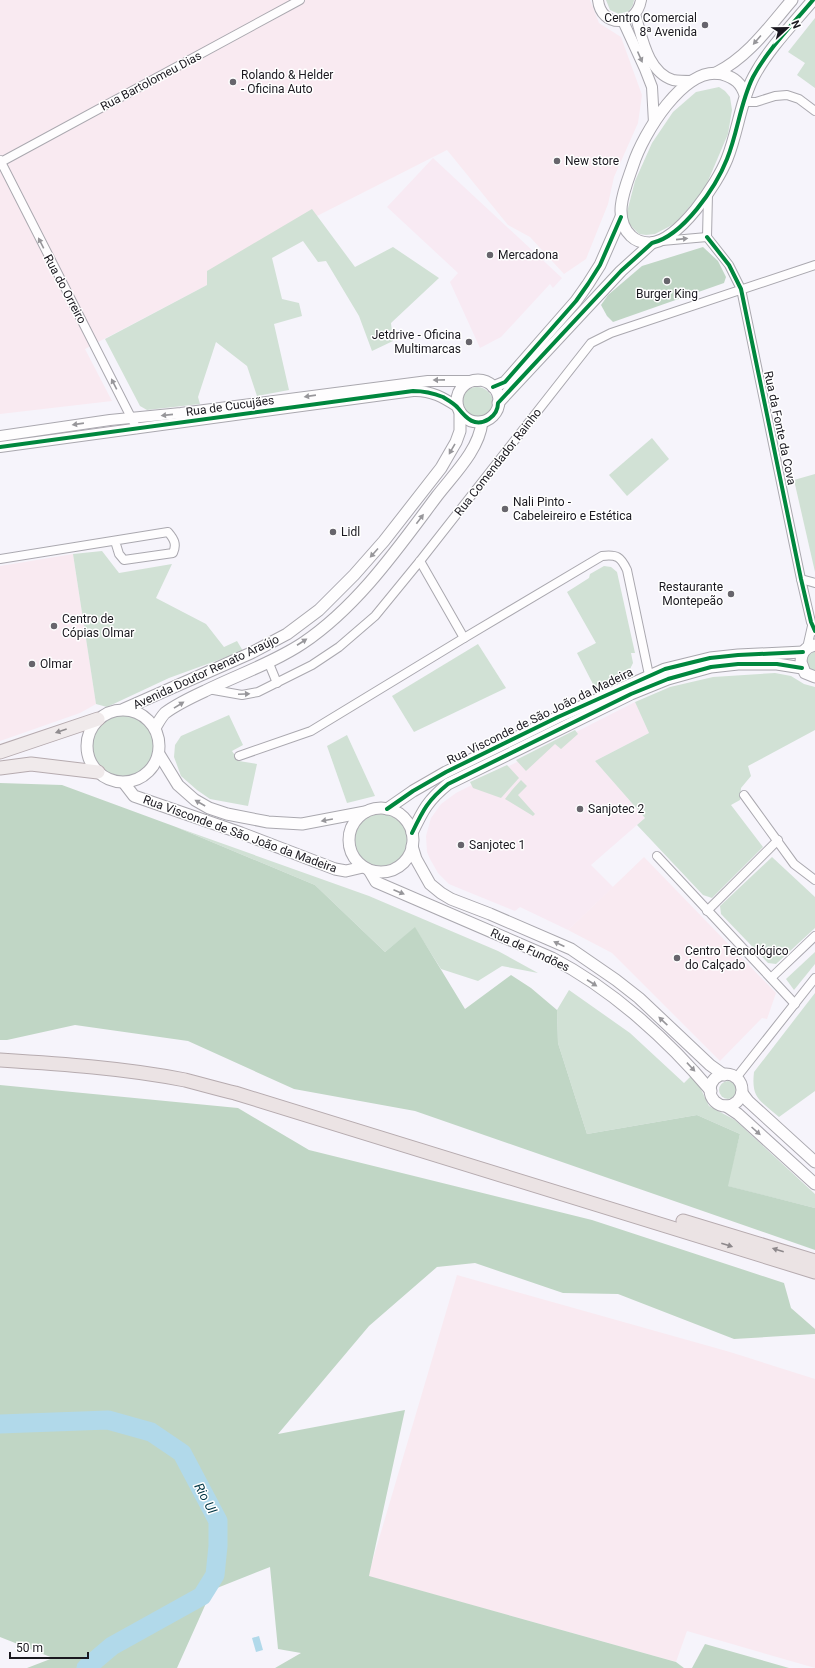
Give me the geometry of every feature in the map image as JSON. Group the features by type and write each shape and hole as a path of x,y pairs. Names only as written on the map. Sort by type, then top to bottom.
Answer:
{"highway":[{"path":"0,1053 57,1057 147,1067 186,1074 236,1086 815,1261"},
{"path":"0,1060 91,1067 146,1074 185,1080 235,1093 815,1272"}],"main road":[{"path":"493,387 505,382 576,300 600,265 621,217 624,192 635,160 654,123 679,91 700,77 716,73 728,67 750,48 792,0"},
{"path":"498,403 622,271 654,242 681,226 708,194 727,159 745,99 756,72 774,46 813,0"},
{"path":"716,73 731,77 740,84 745,99"},
{"path":"621,217 623,225 630,235 640,242 654,242"},
{"path":"478,381 486,382 493,387 497,394 498,403"},
{"name":"Avenida Doutor Renato Araújo","path":"124,709 251,653 287,634 319,610 354,575 384,541 441,468 456,442 460,431 458,397 462,389 469,383 478,381"},
{"name":"Avenida Doutor Renato Araújo","path":"155,728 165,714 188,699 268,662 308,638 332,620 391,557 467,457 481,430 482,422 494,414 498,403"},
{"path":"459,410 470,420 482,422"},
{"path":"802,668 800,662 809,648"},
{"name":"Rua Visconde de São João da Madeira","path":"159,754 178,785 195,800 209,808 227,814 268,822 302,824 380,808 387,809 413,791 446,772 558,717 665,669 710,658 809,648"},
{"name":"Rua Visconde de São João da Madeira","path":"365,812 354,823 349,837 353,857 366,868 378,872 388,872 404,863 410,855 412,833 426,805 435,794 448,784 652,685 711,667 738,664 777,664 802,668 810,676 815,677"},
{"path":"0,752 98,719 108,712 124,709 137,712 147,718 155,728"},
{"path":"98,719 91,728 87,740 87,752 90,763 98,772 112,781 124,782"},
{"name":"Rua Visconde de São João da Madeira","path":"155,728 159,741 159,754 154,765 146,774 136,780 124,782 134,796 241,833 335,869 346,871 366,868"},
{"path":"0,768 31,764 98,772"},
{"path":"387,809 396,812 403,817 409,825 412,833"},
{"name":"Rua de Fundões","path":"412,846 416,859 430,884 441,893 451,899 495,916 570,949 616,980 639,998 710,1065 724,1075 728,1074 736,1078"},
{"name":"Rua de Fundões","path":"366,868 376,882 552,958 606,992 629,1010 690,1066 711,1091 712,1096 717,1103 726,1106 738,1114 815,1184"},
{"path":"711,1091 713,1082 719,1076 724,1075"},
{"path":"736,1078 741,1084 742,1093 748,1101 815,1162"},
{"path":"726,1106 736,1102 742,1093"}],"street":[{"name":"Rua Bartolomeu Dias","path":"1,161 300,0"},
{"path":"598,0 602,12 607,18 616,21 630,19 639,8 641,0"},
{"path":"635,14 644,45 653,65 664,75 674,80 692,81"},
{"path":"623,21 652,87 654,123"},
{"path":"745,99 756,102 775,96 787,95 799,99 815,111"},
{"name":"Rua do Orreiro","path":"1,161 131,419 137,428"},
{"path":"654,242 707,237 708,194"},
{"name":"Rua da Fonte da Cova","path":"707,237 729,265 741,289 801,579 813,628 809,648"},
{"name":"Rua Comendador Rainho","path":"208,689 242,695 258,692 312,665 349,638 375,616 420,562 591,343 611,333 815,264"},
{"name":"Rua de Cucujães","path":"0,436 110,420 181,414 428,381 478,381"},
{"name":"Rua de Cucujães","path":"0,447 413,391 434,394 448,400 459,410"},
{"path":"0,559 168,532 174,539 176,547 173,553 124,560 119,554 115,541"},
{"path":"239,756 311,731 602,556 612,555 622,560 627,570 649,675"},
{"path":"420,562 464,638"},
{"path":"801,579 815,583"},
{"path":"268,662 277,683"},
{"path":"744,795 794,864 815,880"},
{"path":"707,911 778,840"},
{"path":"656,856 795,1004"},
{"path":"771,978 815,936"},
{"path":"736,1078 815,978"}],"shaded area":[{"path":"0,0 590,0 599,23 621,37 642,95 638,123 614,177 608,204 586,259 564,274 530,237 508,225 447,150 313,218 207,285 85,349 112,401 0,414"},
{"name":"Mercadona","path":"433,158 562,278 553,288 550,284 501,337 480,348 450,282 458,273 387,207"},
{"path":"73,554 96,704 80,713 0,741 0,566"},
{"path":"635,702 649,733 595,761 645,818 591,865 613,887 568,930 520,907 515,911 449,884 438,873 427,852 426,836 431,818 441,804 456,793"},
{"name":"Centro Tecnológico do Calçado","path":"644,857 776,993 767,1019 762,1018 720,1061 612,953 568,930"},
{"path":"457,1275 730,1352 815,1379 815,1668 687,1631 676,1662 368,1576"}],"green space":[{"path":"606,0 634,0 629,11 619,14 610,10"},
{"path":"815,18 815,88 797,75 805,63 788,52"},
{"path":"719,87 730,97 732,110 728,134 705,188 676,223 655,234 639,234 629,224 626,216 635,181 652,143 673,112 696,92"},
{"path":"312,209 355,267 393,247 439,278 391,323 393,341 372,351 359,316 326,261 318,262 303,241 272,258 282,299 299,303 302,316 274,324 289,390 257,396 247,366 216,342 198,397 200,404 147,410 140,406 105,339 207,285 207,271"},
{"path":"703,247 718,261 726,277 724,283 613,322 607,316 601,305 608,295 642,266"},
{"path":"477,387 483,388 490,394 493,403 492,409 486,416 477,419 471,418 464,412 461,403 462,397 468,390"},
{"path":"652,438 669,459 627,496 609,475"},
{"path":"815,474 815,572 794,480"},
{"path":"102,551 119,573 172,564 156,598 206,624 224,647 237,641 243,651 169,678 107,707 96,704 73,554"},
{"path":"604,566 611,567 617,572 635,653 631,653 633,663 630,669 595,688 577,653 596,643 567,592 589,578 590,574"},
{"path":"478,644 506,688 414,732 392,696"},
{"path":"815,651 815,671 809,668 806,661 809,655"},
{"path":"775,673 791,676 804,684 815,687 815,730 748,766 751,776 741,788 740,800 731,805 763,847 712,898 703,895 637,825 645,818 595,761 649,733 635,702 670,687 713,677"},
{"path":"123,715 135,718 145,724 151,734 154,746 151,758 145,768 135,774 123,777 111,774 101,768 95,758 92,746 95,734 101,724 111,718"},
{"path":"229,715 243,745 232,751 239,761 257,764 248,806 210,799 181,776 174,757 175,745 181,736"},
{"path":"575,730 578,734 561,749 555,744 526,771 516,760"},
{"path":"347,735 375,796 347,803 327,746"},
{"path":"507,765 519,778 501,798 473,788 470,782"},
{"path":"521,780 527,786 518,795 535,814 533,816 505,799"},
{"path":"0,783 62,785 176,827 315,885 385,952 415,927 465,1009 511,975 531,988 557,1010 558,1043 587,1134 697,1115 740,1134 728,1186 815,1208 815,1250 415,1111 294,1089 188,1041 75,1025 7,1040 0,1040"},
{"path":"381,814 395,818 403,826 407,840 403,854 395,862 381,866 367,862 359,854 355,840 359,826 367,818"},
{"path":"176,827 369,896 498,951 538,973 502,966 478,981 441,969 415,928 385,952 315,885"},
{"path":"772,857 815,897 815,928 776,964 768,963 721,914 720,906"},
{"path":"815,952 815,964 794,990 786,979"},
{"path":"569,990 630,1033 684,1083 691,1076 698,1083 709,1106 735,1120 815,1194 815,1208 727,1186 740,1134 697,1115 587,1134 558,1043 557,1010"},
{"path":"815,993 815,1091 779,1117 758,1098 754,1088 754,1072"},
{"path":"724,1081 732,1081 737,1086 735,1097 732,1099 724,1099 719,1094 719,1086"},
{"path":"0,1085 238,1108 309,1150 592,1220 784,1283 791,1308 815,1329 815,1334 734,1339 618,1294 563,1293 475,1263 437,1267 369,1326 278,1434 405,1410 369,1576 676,1662 684,1668 275,1668 301,1653 278,1649 270,1567 212,1590 177,1668 27,1668 53,1658 0,1637"},
{"path":"705,1644 789,1668 692,1668"}],"water":[{"path":"259,1636 263,1650 256,1652 252,1638"}],"waterway":[{"name":"Rio Ul","path":"0,1424 108,1420 151,1432 182,1453 218,1521 218,1546 215,1575 202,1596 112,1646 86,1668"}],"cycle path":[{"path":"0,447 413,391 428,392 443,397 455,405 471,421 484,422 493,416 496,412 498,403 621,271 652,243 664,239 675,231 697,209 715,183 727,159 745,97 753,77 773,47 813,0"},
{"path":"493,387 505,382 576,301 600,265 621,217"},
{"path":"707,237 729,265 741,289 801,579 811,622 815,631"},
{"path":"387,809 413,791 446,772 558,717 665,669 710,658 803,652"},
{"path":"412,833 419,818 435,795 448,784 631,694 668,679 711,667 738,664 777,664 802,668"}],"place":[{"name":"Centro Comercial 8ª Avenida","path":"705,25"},
{"name":"Rolando & Helder - Oficina Auto","path":"233,82"},
{"name":"New store","path":"557,161"},
{"name":"Mercadona","path":"490,255"},
{"name":"Burger King","path":"667,281"},
{"name":"Jetdrive - Oficina Multimarcas","path":"469,342"},
{"name":"Nali Pinto - Cabeleireiro e Estética","path":"505,509"},
{"name":"Lidl","path":"333,532"},
{"name":"Restaurante Montepeão","path":"731,594"},
{"name":"Centro de Cópias Olmar","path":"54,626"},
{"name":"Olmar","path":"32,664"},
{"name":"Sanjotec 2","path":"580,809"},
{"name":"Sanjotec 1","path":"461,845"},
{"name":"Centro Tecnológico do Calçado","path":"677,958"}]}
